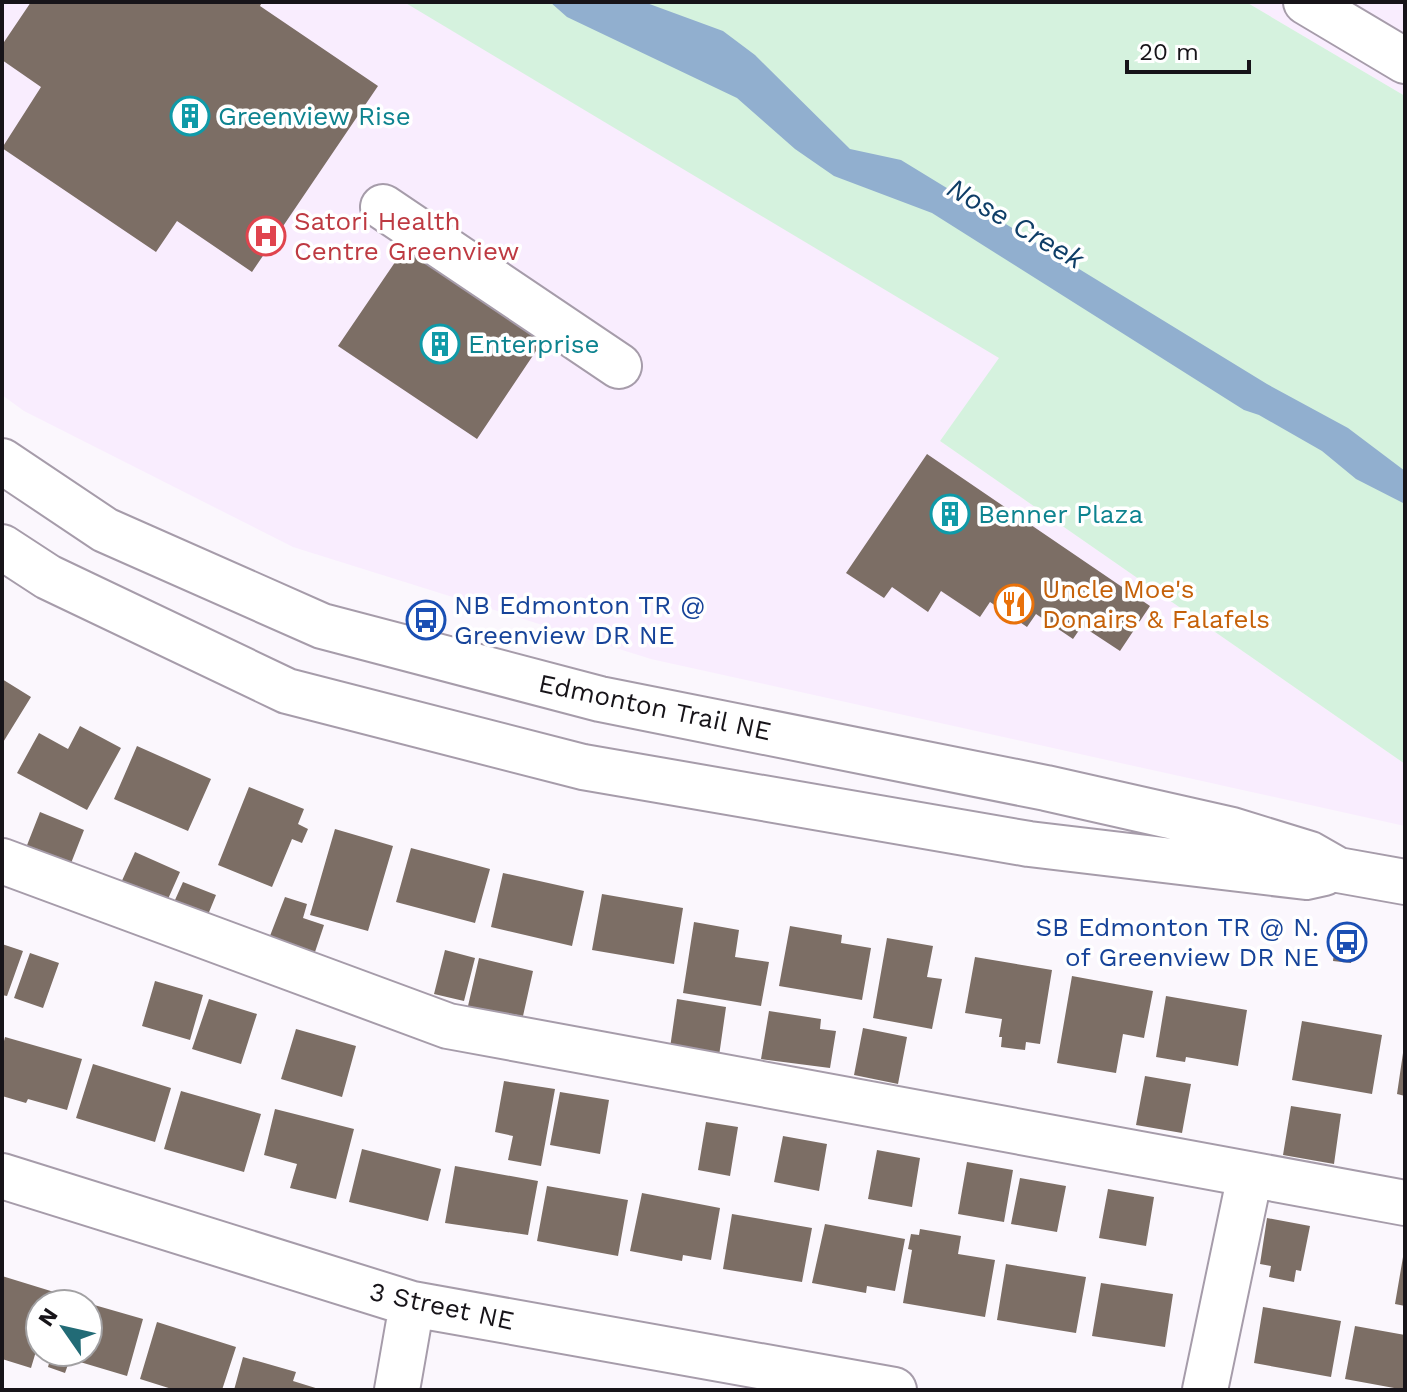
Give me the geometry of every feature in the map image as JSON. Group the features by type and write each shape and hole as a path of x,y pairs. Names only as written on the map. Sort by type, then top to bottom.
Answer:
{"main road":[{"path":"1306,2 1405,61"},
{"path":"383,207 619,366"},
{"name":"Edmonton Trail NE","path":"2,461 105,530 322,626 600,699 1046,788 1232,830 1310,854 1338,870 1405,882"},
{"name":"Edmonton Trail NE","path":"2,547 48,577 287,691 583,767 1029,844 1306,877 1338,870"},
{"path":"2,861 448,1026 1405,1203"},
{"path":"1205,1390 1250,1175"},
{"name":"3 Street NE","path":"2,1176 412,1304 894,1390"},
{"path":"397,1390 412,1304"}],"shaded area":[{"path":"2,2 405,2 1000,358 940,441 1405,764 1405,826 651,659 293,547 24,411 2,395"},
{"path":"1246,2 1405,2 1405,96"}],"green space":[{"path":"404,2 1246,2 1405,96 1405,764 940,441 999,358"}],"water":[{"path":"550,2 644,2 723,31 755,55 850,149 901,160 1267,384 1348,428 1405,471 1405,504 1356,479 1322,451 1259,415 1244,410 932,213 834,176 795,149 737,98 567,17"}],"building":[{"name":"Greenview Rise","path":"31,2 262,2 260,6 378,86 252,272 177,221 156,252 2,148 41,87 2,60 2,45"},
{"name":"Enterprise","path":"404,249 542,342 477,439 338,346"},
{"name":"Benner Plaza","path":"927,454 1150,606 1120,651 1082,626 1073,639 1036,614 1027,627 990,602 980,617 941,591 928,612 892,587 884,598 846,573"},
{"path":"2,679 31,697 2,744"},
{"path":"80,726 121,748 87,810 17,773 39,733 68,749"},
{"path":"137,746 211,779 188,831 114,799"},
{"path":"249,787 304,809 298,824 308,829 302,843 292,839 272,887 218,865"},
{"path":"40,812 84,830 66,876 22,858"},
{"path":"335,829 393,846 368,931 310,915"},
{"path":"411,848 490,869 475,923 396,902"},
{"path":"135,852 180,872 160,917 115,896"},
{"path":"503,873 584,891 572,946 491,927"},
{"path":"183,882 216,895 201,932 167,918"},
{"path":"602,894 683,908 674,964 592,950"},
{"path":"285,897 307,904 303,918 324,925 309,970 263,954"},
{"path":"694,922 739,930 735,957 769,962 761,1006 683,993"},
{"path":"790,926 842,935 841,943 871,948 862,1000 779,986"},
{"path":"887,938 933,946 927,977 942,979 932,1029 873,1018"},
{"path":"2,944 23,951 7,996 2,995"},
{"path":"445,950 475,958 464,1001 434,994"},
{"path":"1334,952 1352,954 1351,963 1333,961"},
{"path":"30,953 59,963 43,1008 14,998"},
{"path":"975,957 1052,970 1040,1044 1026,1042 1025,1050 1001,1047 1002,1019 965,1013"},
{"path":"479,958 533,971 523,1016 468,1006"},
{"path":"1072,976 1153,991 1144,1038 1123,1034 1116,1073 1057,1063"},
{"path":"155,981 203,995 190,1040 142,1026"},
{"path":"1166,996 1247,1010 1238,1066 1186,1057 1185,1062 1156,1057"},
{"path":"209,999 257,1014 241,1064 192,1049"},
{"path":"677,999 726,1007 719,1056 670,1048"},
{"path":"769,1011 821,1019 820,1029 836,1031 830,1068 761,1059"},
{"path":"1302,1021 1382,1035 1372,1094 1292,1080"},
{"path":"863,1028 907,1037 898,1084 854,1075"},
{"path":"296,1029 356,1046 342,1097 281,1079"},
{"path":"5,1037 82,1059 67,1110 28,1099 26,1103 2,1096"},
{"path":"1405,1053 1405,1096 1397,1094"},
{"path":"93,1064 171,1088 155,1142 76,1118"},
{"path":"1145,1076 1191,1084 1182,1133 1136,1125"},
{"path":"504,1081 555,1089 541,1166 508,1160 513,1136 495,1132"},
{"path":"181,1091 261,1114 244,1172 164,1149"},
{"path":"560,1092 609,1100 600,1154 550,1145"},
{"path":"1291,1106 1341,1114 1334,1164 1283,1155"},
{"path":"275,1109 354,1129 336,1199 290,1188 297,1164 264,1155"},
{"path":"706,1122 738,1127 730,1176 698,1170"},
{"path":"783,1136 827,1144 819,1191 774,1182"},
{"path":"362,1149 441,1169 428,1221 349,1202"},
{"path":"877,1150 920,1158 912,1207 868,1199"},
{"path":"967,1162 1013,1170 1004,1222 958,1214"},
{"path":"455,1166 538,1181 528,1235 445,1223"},
{"path":"1020,1178 1066,1186 1057,1232 1011,1224"},
{"path":"547,1186 628,1200 618,1256 537,1241"},
{"path":"1108,1189 1154,1197 1146,1246 1099,1238"},
{"path":"642,1193 720,1208 711,1260 683,1255 682,1261 630,1251"},
{"path":"732,1214 812,1228 802,1282 723,1269"},
{"path":"1267,1218 1310,1226 1301,1271 1296,1270 1294,1282 1269,1277 1271,1266 1260,1264"},
{"path":"825,1224 905,1239 895,1291 867,1286 866,1293 812,1283"},
{"path":"920,1229 961,1236 958,1254 995,1260 985,1317 903,1303 912,1250 908,1249 911,1234 919,1235"},
{"path":"1405,1257 1405,1306 1395,1304"},
{"path":"1006,1264 1086,1277 1076,1333 997,1320"},
{"path":"2,1276 41,1288 24,1288 24,1366 2,1359"},
{"path":"1101,1283 1173,1294 1165,1347 1092,1336"},
{"path":"1263,1307 1341,1321 1331,1377 1254,1363"},
{"path":"104,1308 143,1319 127,1376 100,1368 104,1368"},
{"path":"157,1322 236,1347 222,1390 175,1390 140,1379"},
{"path":"1355,1326 1405,1335 1405,1390 1345,1379"},
{"path":"243,1357 296,1372 293,1381 322,1390 234,1390"}],"place":[{"name":"Greenview Rise","path":"190,116"},
{"name":"Satori Health Centre Greenview","path":"266,236"},
{"name":"Enterprise","path":"440,344"},
{"name":"Benner Plaza","path":"950,514"},
{"name":"Uncle Moe's Donairs & Falafels","path":"1014,604"},
{"name":"NB Edmonton TR @ Greenview DR NE","path":"426,620"},
{"name":"SB Edmonton TR @ N. of Greenview DR NE","path":"1347,942"}],"water label":[{"name":"Nose Creek","path":"1016,223"}]}
